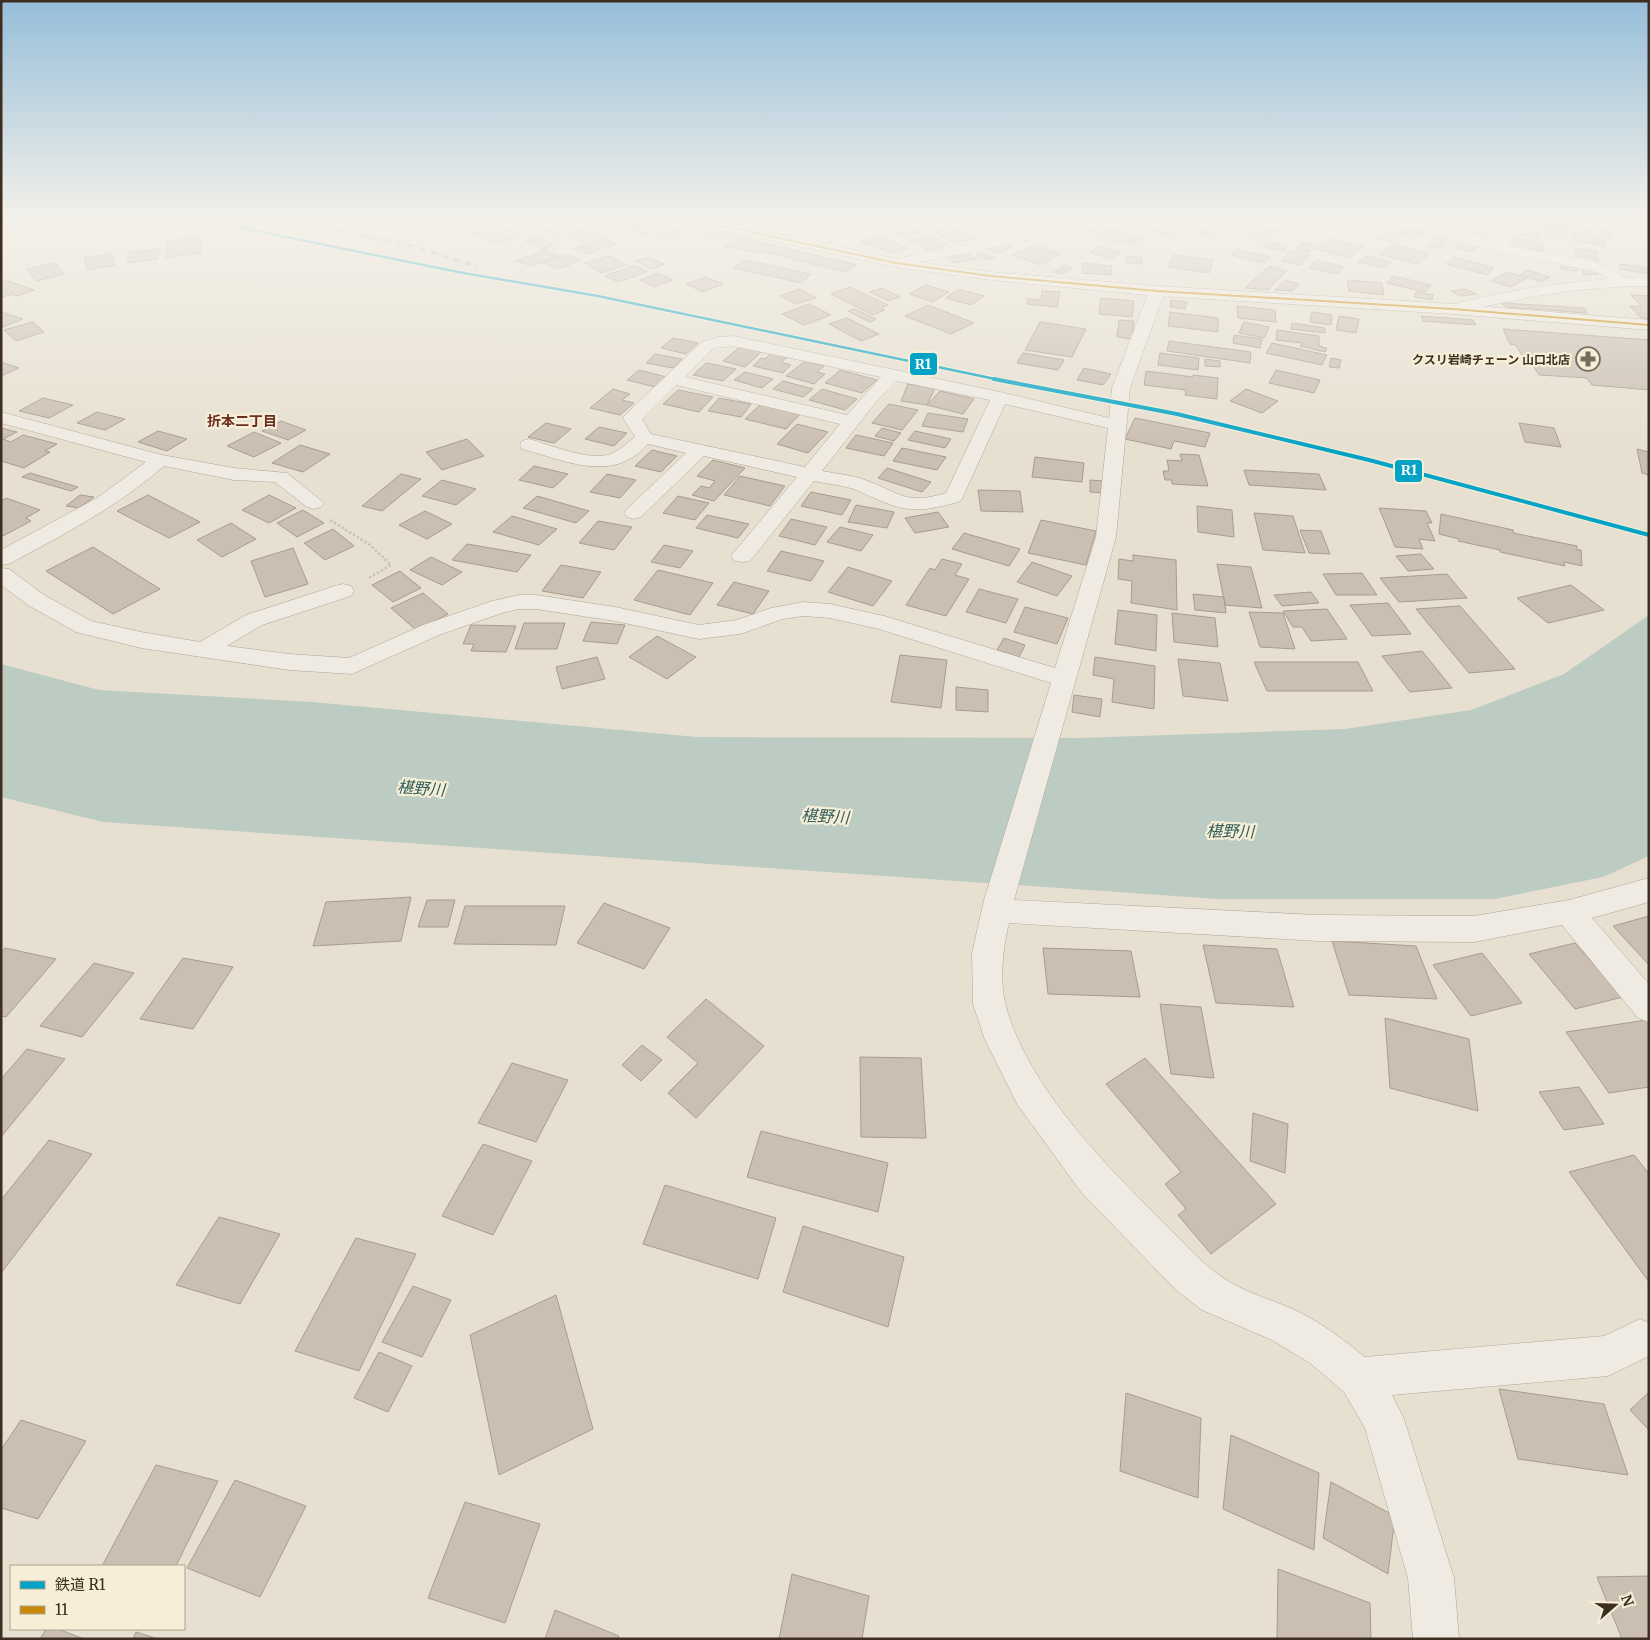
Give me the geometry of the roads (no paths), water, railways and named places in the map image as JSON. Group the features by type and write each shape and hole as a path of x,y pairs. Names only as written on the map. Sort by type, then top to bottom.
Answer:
{"street":[{"path":"1156,295 1121,388 1106,537 998,905 987,953 989,1004 1001,1040 1029,1093 1094,1179 1189,1275 1209,1291 1246,1310 1286,1326 1324,1349 1358,1378 1383,1419 1431,1578 1436,1639"},
{"path":"1215,295 1453,309 1649,326"},
{"path":"1453,309 1484,300 1523,295"},
{"path":"1000,397 988,419 954,497 933,503 914,505 879,495 861,484 645,438 632,418 708,345 733,341 1000,397 1117,425"},
{"path":"742,556 771,519 786,505 809,473 869,399 893,375"},
{"path":"672,379 852,420"},
{"path":"1,417 160,460 234,474 280,478 314,503"},
{"path":"529,445 589,461 601,462 621,456 645,438"},
{"path":"634,513 700,450"},
{"path":"1,560 85,515 141,478 160,460"},
{"path":"1,574 36,600 84,627 141,640 241,656 352,666 431,630 500,606 520,602 536,602 615,614 699,632 740,627 779,614 804,609 830,611 884,624 1064,679"},
{"path":"204,650 254,620 343,591"},
{"path":"998,905 1020,913 1318,928 1474,929 1569,912 1649,890"},
{"path":"1569,912 1649,1008"},
{"path":"1358,1378 1608,1356 1640,1339"}],"water":[{"name":"椹野川","path":"1649,615 1649,856 1603,877 1495,899 1218,899 103,822 1,797 1,664 99,690 312,702 697,737 1079,738 1345,729 1471,710 1564,674"}],"rail line":[{"name":"R1","path":"589,295 1052,391 1177,414 1369,460 1649,535"}],"place":[{"name":"クスリ岩崎チェーン 山口北店","path":"1588,359"}],"district":[{"name":"折本二丁目","path":"242,421"}]}
